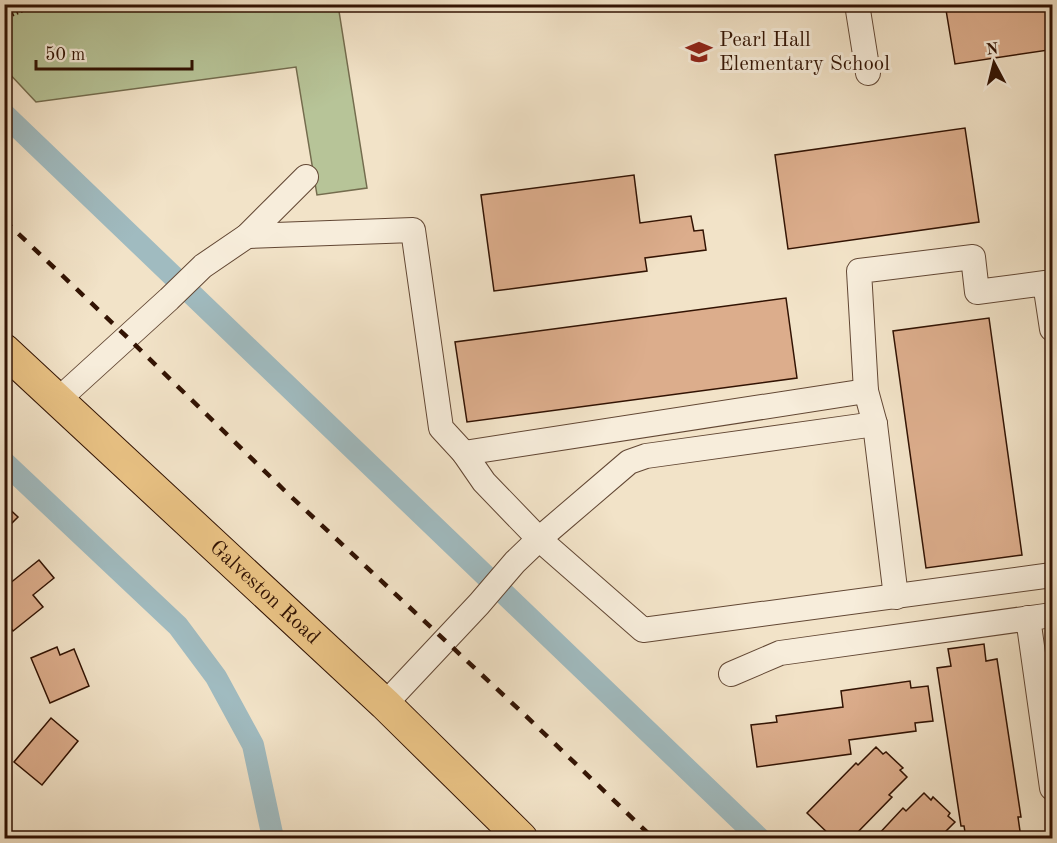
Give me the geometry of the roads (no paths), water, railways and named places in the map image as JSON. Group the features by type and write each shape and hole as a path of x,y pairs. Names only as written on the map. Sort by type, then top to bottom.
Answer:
{"main road":[{"name":"Galveston Road","path":"4,351 385,704 521,838"}],"lane":[{"path":"857,4 868,73"},
{"path":"58,400 203,266 247,236 306,177"},
{"path":"247,236 413,230 441,428 464,453 484,482 539,539 643,630 1053,575"},
{"path":"896,597 875,424 866,392 859,271 973,257 977,292 1045,284 1053,329"},
{"path":"464,453 866,392"},
{"path":"385,704 479,604 515,562 628,462 646,456 875,424"},
{"path":"731,674 780,654 1053,615"},
{"path":"1028,618 1053,788"}],"waterway":[{"path":"4,114 759,838"},
{"path":"4,462 178,626 216,677 253,745 273,838"}],"railway":[{"path":"4,220 284,490 653,838"}],"place":[{"name":"Pearl Hall Elementary School","path":"699,52"}]}
